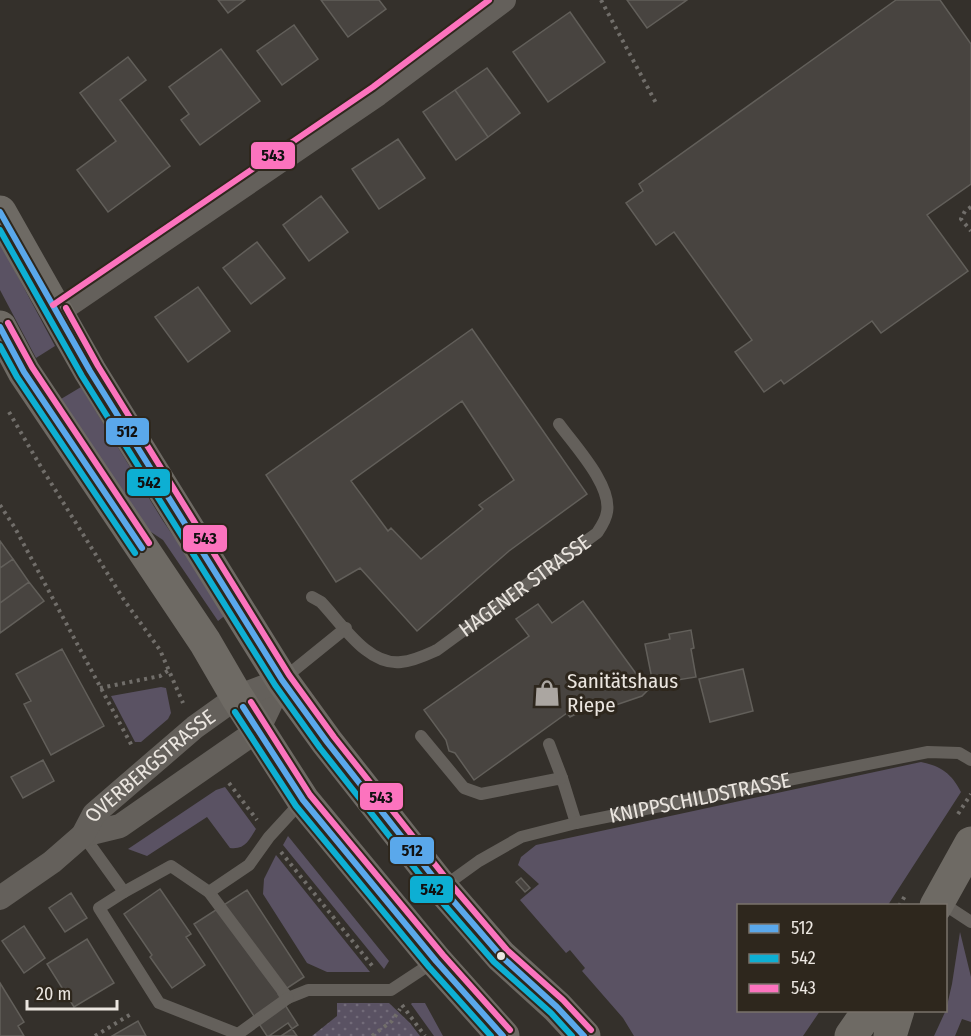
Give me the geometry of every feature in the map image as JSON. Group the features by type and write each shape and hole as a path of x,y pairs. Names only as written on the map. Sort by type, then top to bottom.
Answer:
{"main road":[{"path":"0,212 90,370 282,680 327,742 442,888 501,956 557,1007 584,1036"},
{"path":"0,327 24,372 205,642 303,800 436,961 503,1036"},
{"path":"937,903 971,843"},
{"path":"851,1036 868,1012"},
{"path":"890,1036 898,1012"}],"street":[{"path":"57,312 378,94 504,0"},
{"name":"OVERBERGSTRASSE","path":"0,898 52,862 83,835 94,814 195,727 237,697 282,680"},
{"name":"OVERBERGSTRASSE","path":"83,835 120,826 258,730 282,680"}],"lane":[{"name":"HAGENER STRASSE","path":"312,597 321,602 368,654 384,662 401,663 437,650 597,533 604,523 608,511 601,482 559,424"},
{"path":"282,680 346,628"},
{"path":"422,736 464,788 481,794 562,778"},
{"path":"549,744 576,823"},
{"name":"KNIPPSCHILDSTRASSE","path":"442,888 479,861 521,837 576,823 928,752 959,753 971,760"},
{"path":"209,892 249,865 269,837 303,800"},
{"path":"83,835 124,892"},
{"path":"288,998 209,892 171,866 99,908 159,1003 238,1034 288,998 308,990 391,990 436,961"},
{"path":"947,909 971,922"}],"path":[{"path":"601,0 657,105"},
{"path":"971,207 965,211 961,219 971,231"},
{"path":"6,405 124,600 160,650 186,708"},
{"path":"0,505 15,528 135,752"},
{"path":"100,688 160,676 169,670"},
{"path":"229,783 391,990"},
{"path":"372,1036 392,1021 402,1005 425,1036"},
{"path":"95,1036 131,1014"}],"shaded area":[{"path":"0,243 55,346 36,358 0,290"},
{"path":"81,387 163,521 227,614 218,621 163,540 142,526 61,399"},
{"path":"166,688 171,713 168,719 141,742 135,742 111,696"},
{"path":"921,762 945,772 954,780 961,792 889,904 737,904 737,1012 819,1012 803,1036 634,1036 623,1018 582,971 585,968 570,950 566,953 520,900 539,884 518,865 521,857 536,845"},
{"path":"225,787 256,829 243,846 230,848 207,817 147,856 128,849 216,790"},
{"path":"288,836 389,961 384,969 283,845"},
{"path":"276,855 370,972 327,972 307,963 263,894 264,879"},
{"path":"960,932 971,977 971,1022 962,1019 955,1036 934,1036 947,1012"},
{"path":"337,1003 389,1003 420,1036 312,1036 337,1016"},
{"path":"412,1003 425,1003 443,1036 434,1036"}],"building":[{"path":"218,0 245,0 228,13"},
{"path":"321,0 379,0 386,9 348,37"},
{"path":"627,0 687,0 647,28"},
{"path":"896,0 940,0 971,44 971,184 927,215 968,271 881,333 872,321 784,384 781,380 764,392 735,352 752,340 674,232 656,245 626,203 643,191 639,184"},
{"path":"570,12 605,62 548,102 513,52"},
{"path":"294,25 318,59 282,85 257,51"},
{"path":"221,49 260,101 200,145 181,120 189,114 169,87"},
{"path":"128,57 146,80 120,100 170,166 108,212 77,170 116,141 80,93"},
{"path":"487,68 520,113 488,137 455,90"},
{"path":"455,90 488,137 456,160 423,112"},
{"path":"398,139 425,178 379,209 352,169"},
{"path":"321,196 348,232 309,261 283,225"},
{"path":"257,242 285,278 251,304 223,268"},
{"path":"198,287 230,331 188,362 155,317"},
{"path":"472,329 587,494 509,551 417,631 360,568 336,582 266,475","holes":["462,401 514,480 479,505 483,509 421,559 391,528 388,531 351,481"]},
{"path":"0,541 13,559 0,568"},
{"path":"13,559 29,582 0,603 0,568"},
{"path":"29,582 44,601 0,633 0,603"},
{"name":"Sanitätshaus Riepe","path":"583,601 648,690 642,696 610,707 582,711 570,717 567,713 474,780 455,753 449,751 446,740 424,710 529,636 516,619 538,604 552,623"},
{"path":"691,630 694,648 691,649 696,677 653,684 645,644 670,639 669,634"},
{"path":"62,649 104,726 51,755 24,704 31,701 16,674"},
{"path":"743,669 753,711 710,722 699,679"},
{"path":"43,760 54,781 23,798 11,777"},
{"path":"521,878 530,888 525,892 516,882"},
{"path":"160,889 191,934 186,937 205,965 172,988 124,914"},
{"path":"247,890 304,977 278,994 298,1025 281,1036 267,1036 194,924"},
{"path":"71,893 87,918 65,932 49,908"},
{"path":"24,926 45,958 24,973 2,941"},
{"path":"87,939 114,983 74,1007 47,964"},
{"path":"0,983 24,1022 18,1026 24,1036 0,1036"},
{"path":"138,1021 146,1036 112,1036"},
{"path":"288,1023 297,1036 269,1036"}],"transit line":[{"name":"543","path":"53,305 373,87 489,0"},
{"name":"512","path":"0,212 90,371 282,680 327,742 442,888 501,956 557,1007 584,1036"},
{"name":"542","path":"0,230 82,376 275,685 320,748 435,894 494,962 551,1013 572,1036"},
{"name":"543","path":"66,308 98,366 289,675 334,737 449,882 507,950 563,1000 591,1030"},
{"name":"543","path":"8,323 32,367 149,543"},
{"name":"512","path":"0,327 24,372 142,548"},
{"name":"542","path":"0,346 17,377 135,553"},
{"name":"543","path":"251,702 310,795 443,955 510,1030"},
{"name":"512","path":"243,707 303,800 436,961 503,1036"},
{"name":"542","path":"235,712 296,806 429,967 491,1036"}],"place":[{"name":"Sanitätshaus Riepe","path":"547,693"}]}
